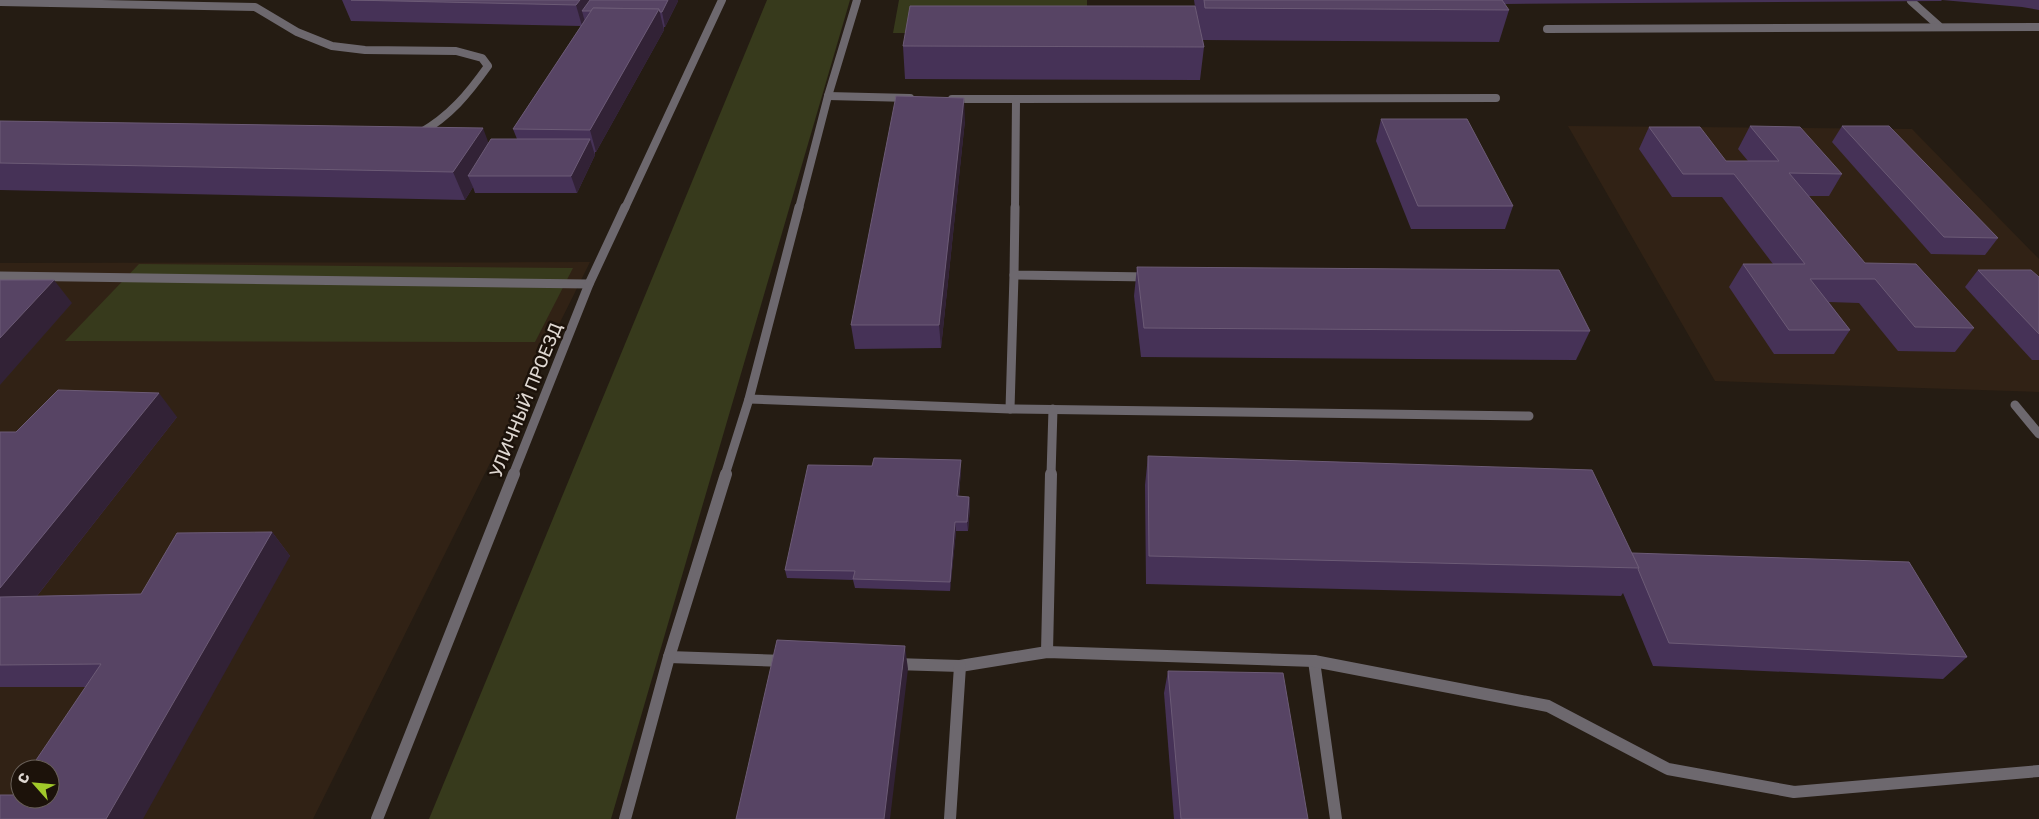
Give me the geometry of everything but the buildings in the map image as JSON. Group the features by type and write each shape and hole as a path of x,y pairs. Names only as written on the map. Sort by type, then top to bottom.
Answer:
{"street":[{"name":"УЛИЧНЫЙ ПРОЕЗД","path":"377,819 589,284 722,0"},
{"path":"625,819 670,657 749,399 828,96 857,0"},
{"path":"1911,1 1939,26"},
{"path":"0,2 255,7 297,32 332,46 365,50 456,51 482,58 488,66 450,115 414,134"},
{"path":"1547,29 2039,27"},
{"path":"828,96 917,98"},
{"path":"946,99 1496,98"},
{"path":"1010,409 1016,100"},
{"path":"1014,275 1162,277"},
{"path":"0,276 589,284"},
{"path":"749,399 1010,409 1529,416"},
{"path":"2015,405 2039,434"},
{"path":"1046,652 1053,409"},
{"path":"882,663 960,666 1046,652 1314,661 1548,706 1668,769 1794,792 2039,772"},
{"path":"670,657 795,661"},
{"path":"1314,661 1336,819"},
{"path":"950,819 960,666"}],"shaded area":[{"path":"1568,126 1912,129 2039,259 2039,392 1715,381"},
{"path":"590,262 313,819 0,819 0,263"}],"green space":[{"path":"767,0 850,0 611,819 429,819"},
{"path":"899,0 1087,0 1087,33 893,33"},
{"path":"139,264 573,268 535,342 65,341"}]}
